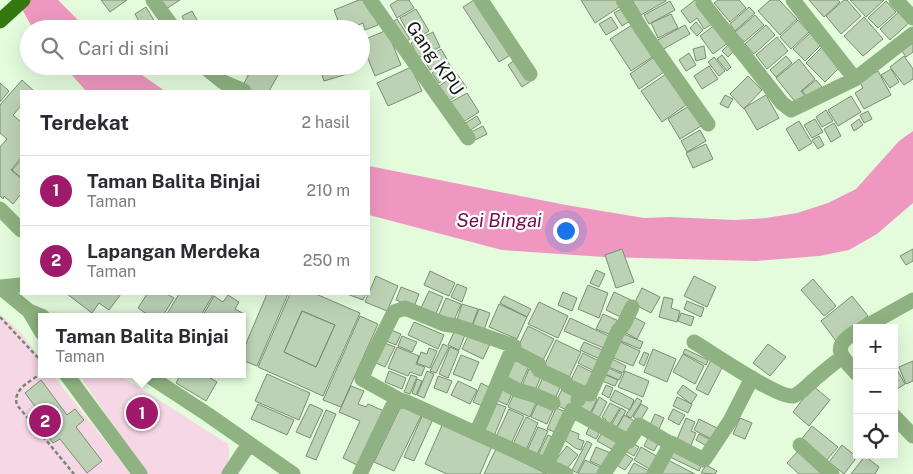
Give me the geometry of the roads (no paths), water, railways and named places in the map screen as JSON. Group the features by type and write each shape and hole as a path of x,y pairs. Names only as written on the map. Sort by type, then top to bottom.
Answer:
{"main road":[{"path":"0,21 23,0"}],"street":[{"path":"153,0 167,20"},
{"name":"Gang KPU","path":"370,0 468,138"},
{"path":"482,0 530,74"},
{"path":"624,0 644,33 708,124"},
{"path":"704,0 704,3 782,103 790,110 794,110 855,79 913,34"},
{"path":"793,0 855,79"},
{"path":"896,0 913,18"},
{"path":"215,75 224,82 242,90"},
{"path":"0,209 20,229"},
{"path":"0,287 20,285"},
{"path":"0,287 36,314"},
{"path":"870,324 913,300"},
{"path":"512,351 539,365 538,368 540,370 565,382 568,386 590,394 618,331 624,324 632,307"},
{"path":"476,433 514,346 457,326 444,324 405,308 394,312 362,379 400,400 566,474"},
{"path":"853,334 842,342 839,349 842,357 853,369"},
{"path":"694,342 752,378 783,394 793,396 842,357"},
{"path":"69,378 140,474"},
{"path":"152,378 293,474"},
{"path":"573,410 630,441 639,425 671,444 704,460 730,420 752,378"},
{"path":"499,380 517,390 553,403"},
{"path":"546,465 581,392"},
{"path":"360,474 392,407 400,400"},
{"path":"898,420 913,436"},
{"path":"604,474 626,440"},
{"path":"229,474 250,444"},
{"path":"654,474 671,444"},
{"path":"800,445 832,474"}],"water":[{"path":"17,0 58,0 78,20 28,20"},
{"path":"72,75 142,75 164,90 85,90"},
{"name":"Sei Bingai","path":"913,131 913,203 877,234 849,250 819,256 756,261 604,257 502,250 370,215 370,166 566,205 644,218 670,217 734,220 766,218 797,213 828,203 856,189 899,141"}],"place":[{"name":"Taman Balita Binjai","path":"142,413"},
{"name":"Lapangan Merdeka","path":"45,421"}]}
